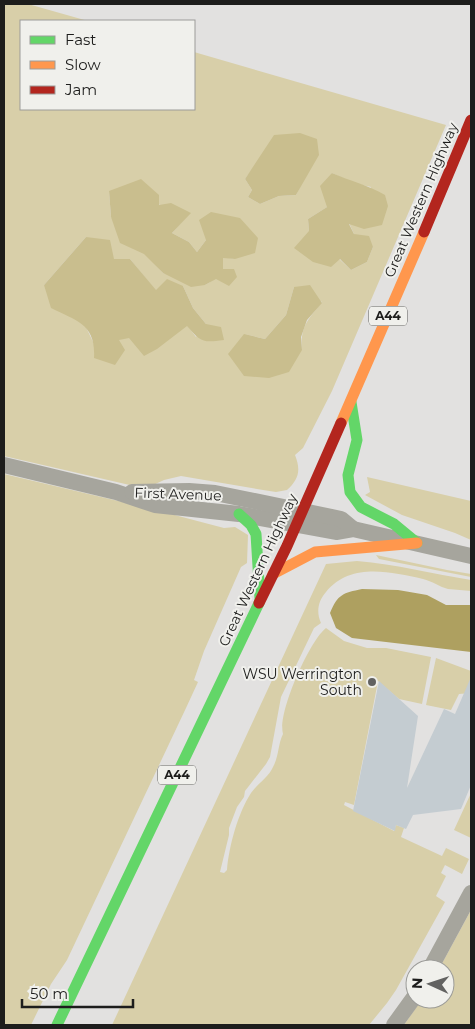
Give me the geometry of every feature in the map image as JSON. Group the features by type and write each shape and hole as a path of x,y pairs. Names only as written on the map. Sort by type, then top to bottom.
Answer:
{"highway":[{"name":"Great Western Highway","path":"57,1025 273,574 351,402 471,120"},
{"path":"351,402 357,440 348,475 350,492 362,507 394,524 417,543"},
{"path":"239,514 253,528 258,540 257,559 260,602"},
{"path":"273,574 315,552 417,543"}],"street":[{"name":"First Avenue","path":"4,466 116,492 155,505 239,514 342,519 353,529 471,556"},
{"name":"First Avenue","path":"116,492 189,491 215,493 299,517"},
{"path":"435,959 471,893"},
{"path":"394,1025 406,1009"}],"shaded area":[{"path":"4,4 28,4 84,20 20,20 20,110 195,110 195,52 446,125 332,391 303,448 295,455 298,474 294,482 287,490 276,492 181,476 164,480 149,487 134,486 4,456","holes":["259,160 302,183 296,195 279,196 260,204 248,197 252,190 245,179","332,173 353,183 371,187 349,223 354,234 373,247 367,262 351,270 309,231 308,219 327,207","109,191 190,213 172,233 189,242 197,252 206,240 235,259 223,257 219,274 205,285 163,273 111,217","86,237 114,260 130,259 156,291 183,286 193,308 206,324 196,337 187,325 94,344 85,325 44,285","294,287 322,302 306,324 302,335 302,350 244,334 265,339 286,315"]},
{"path":"300,133 317,139 319,155 296,195 279,196 260,204 248,197 252,190 245,179 274,135"},
{"path":"332,173 385,195 388,206 382,225 364,229 349,224 354,234 369,236 373,247 367,262 351,270 340,259 331,267 313,262 294,248 309,231 308,219 327,207 320,186"},
{"path":"141,179 159,195 159,205 171,203 191,213 172,233 189,242 197,252 206,240 199,220 211,212 240,218 258,238 255,253 235,259 223,258 223,269 234,269 237,277 229,286 216,279 205,285 191,287 163,273 144,254 120,243 111,217 109,191"},
{"path":"86,237 110,240 114,259 130,259 156,290 167,279 183,286 193,308 206,324 221,327 224,340 202,340 187,326 157,349 144,356 129,338 119,340 125,350 115,365 94,358 92,338 88,331 77,321 51,308 44,285"},
{"path":"310,285 322,303 307,320 301,337 302,350 289,372 269,378 244,376 228,354 244,334 265,339 286,315 294,287"},
{"path":"4,474 224,528 235,527 248,535 247,563 241,567 204,651 194,680 198,682 67,960 51,984 31,1025 4,1025"},
{"path":"367,477 471,501 471,540 402,515 365,495 370,492"},
{"path":"376,555 471,574 471,577 379,559"},
{"name":"WSU Werrington South","path":"357,561 372,562 471,580 471,591 448,589 410,576 372,572 347,576 326,592 321,599 319,607 321,623 314,628 281,697 270,757 245,791 229,828 220,872 224,873 227,870 235,830 246,801 269,774 275,763 283,734 282,724 285,710 296,678 319,635 326,628 344,641 367,648 386,648 431,657 422,704 399,699 378,681 354,805 345,802 344,805 394,831 396,825 404,828 401,837 442,856 446,848 469,859 462,874 445,865 441,873 446,876 436,896 445,902 413,959 405,959 405,974 396,990 369,1025 112,1025 326,564"},
{"path":"362,589 398,590 427,595 446,605 471,605 471,652 352,638 336,628 330,613 342,595"},
{"path":"436,658 471,671 471,693 459,694 451,710 426,705"},
{"path":"471,793 471,838 454,830"},
{"path":"471,910 471,1025 404,1025 415,1009 455,1009 455,959 444,959"}],"building":[{"path":"471,677 471,785 461,809 413,815 406,829 396,825 395,831 353,811 379,681 418,716 407,788 444,709 455,714"}],"traffic: fast":[{"path":"351,402 357,440 348,475 350,492 361,507 394,524 417,543"},
{"path":"239,514 251,525 256,534 260,599"},
{"path":"57,1025 259,603"}],"traffic: slow":[{"path":"341,423 424,232"},
{"path":"273,574 315,552 417,543"}],"traffic: jam":[{"path":"424,232 471,120"},
{"path":"259,603 287,546 341,423"}],"place":[{"name":"WSU Werrington South","path":"372,682"}]}
